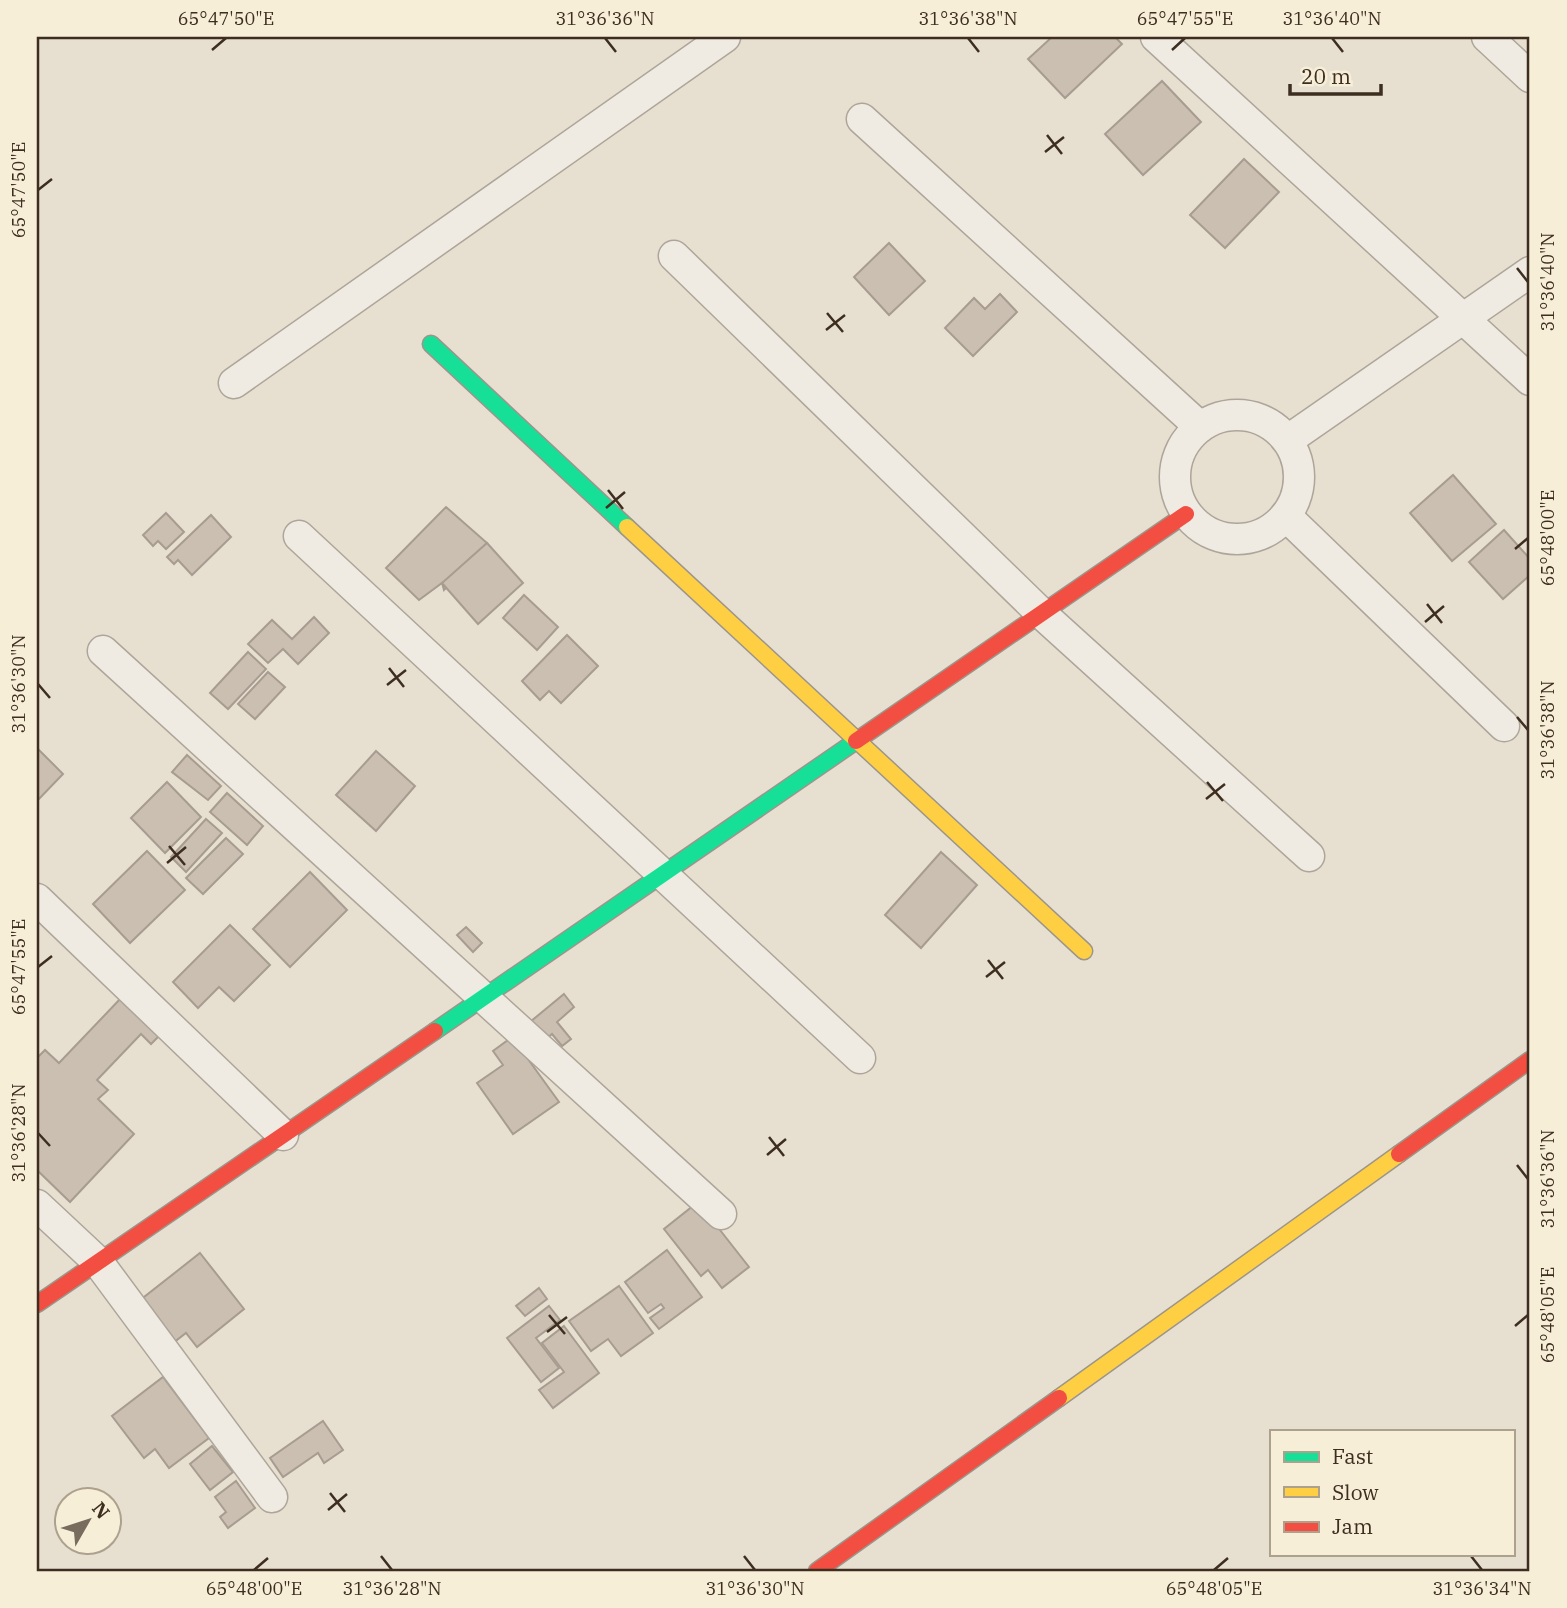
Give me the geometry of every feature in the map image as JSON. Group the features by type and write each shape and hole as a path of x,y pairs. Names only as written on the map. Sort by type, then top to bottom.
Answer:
{"street":[{"path":"234,383 725,37"},
{"path":"1156,37 1530,380"},
{"path":"1487,37 1530,76"},
{"path":"862,119 1200,427"},
{"path":"674,256 1043,615 1309,856"},
{"path":"1287,440 1530,272"},
{"path":"430,344 1084,951"},
{"path":"1247,415 1270,424 1287,440 1298,465 1298,492 1286,516 1269,531 1248,539 1225,539 1203,530 1186,514 1176,491 1175,467 1184,444 1200,427 1222,416 1247,415"},
{"path":"37,1304 859,742 1186,514"},
{"path":"1286,516 1504,726"},
{"path":"299,536 860,1058"},
{"path":"103,651 721,1214"},
{"path":"37,899 283,1135"},
{"path":"817,1571 1530,1060"},
{"path":"37,1205 98,1262 272,1497"}],"building":[{"path":"1052,37 1115,37 1122,44 1065,98 1028,59"},
{"path":"1162,81 1201,122 1143,175 1105,134"},
{"path":"1244,159 1279,192 1225,248 1190,215"},
{"path":"889,243 925,281 889,315 854,277"},
{"path":"1000,294 1017,312 973,356 945,328 974,298 985,309"},
{"path":"1453,475 1496,524 1452,561 1410,513"},
{"path":"446,507 487,543 444,590 442,583 419,600 386,568"},
{"path":"166,513 184,532 166,549 158,541 153,546 143,535"},
{"path":"211,515 231,537 192,575 178,560 174,564 167,557"},
{"path":"1504,530 1530,559 1530,575 1503,599 1469,562"},
{"path":"487,543 523,583 478,624 442,583"},
{"path":"524,595 558,627 537,650 503,618"},
{"path":"314,617 329,633 298,664 283,649 268,663 248,644 272,620 292,639"},
{"path":"567,635 598,666 561,703 549,691 540,700 522,681"},
{"path":"248,652 266,669 228,709 210,693"},
{"path":"268,672 285,687 255,719 238,704"},
{"path":"37,748 63,774 37,801"},
{"path":"376,751 415,786 376,831 336,795"},
{"path":"187,755 221,786 208,800 172,772"},
{"path":"167,782 201,817 165,853 131,818"},
{"path":"227,793 263,826 247,845 210,812"},
{"path":"206,819 222,833 186,872 171,857"},
{"path":"226,838 243,854 203,894 186,878"},
{"path":"147,851 185,890 130,943 93,904"},
{"path":"941,852 977,885 921,948 885,915"},
{"path":"310,872 347,910 290,967 253,929"},
{"path":"230,925 270,965 234,1001 219,987 198,1008 173,982"},
{"path":"466,927 482,943 473,952 457,935"},
{"path":"564,994 574,1007 557,1022 571,1039 562,1046 552,1034 545,1040 530,1022"},
{"path":"122,997 161,1034 151,1044 141,1034 97,1080 108,1090 98,1099 134,1134 70,1202 37,1170 37,1058 45,1050 59,1063"},
{"path":"512,1037 559,1102 513,1134 477,1083 503,1065 493,1051"},
{"path":"698,1202 749,1267 722,1288 708,1270 701,1276 664,1229"},
{"path":"667,1250 702,1297 659,1329 650,1318 664,1308 661,1304 648,1313 625,1282"},
{"path":"200,1253 244,1309 197,1347 186,1333 173,1343 139,1301"},
{"path":"619,1286 653,1333 621,1356 608,1339 591,1351 569,1321"},
{"path":"539,1288 547,1299 525,1316 516,1306"},
{"path":"549,1306 560,1320 536,1338 559,1368 541,1382 507,1338"},
{"path":"564,1326 599,1373 553,1408 539,1390 564,1372 542,1343"},
{"path":"163,1377 209,1438 169,1468 155,1449 144,1458 112,1416"},
{"path":"323,1421 343,1450 324,1463 318,1453 283,1477 270,1458"},
{"path":"212,1446 233,1472 210,1490 190,1464"},
{"path":"236,1481 255,1508 228,1528 220,1517 226,1512 215,1497"}],"traffic: fast":[{"path":"431,344 627,527"},
{"path":"435,1031 856,741"}],"traffic: slow":[{"path":"627,527 1084,951"},
{"path":"1059,1398 1399,1154"}],"traffic: jam":[{"path":"856,741 1186,514"},
{"path":"37,1304 435,1031"},
{"path":"1399,1154 1530,1060"},
{"path":"817,1571 1059,1398"}]}
